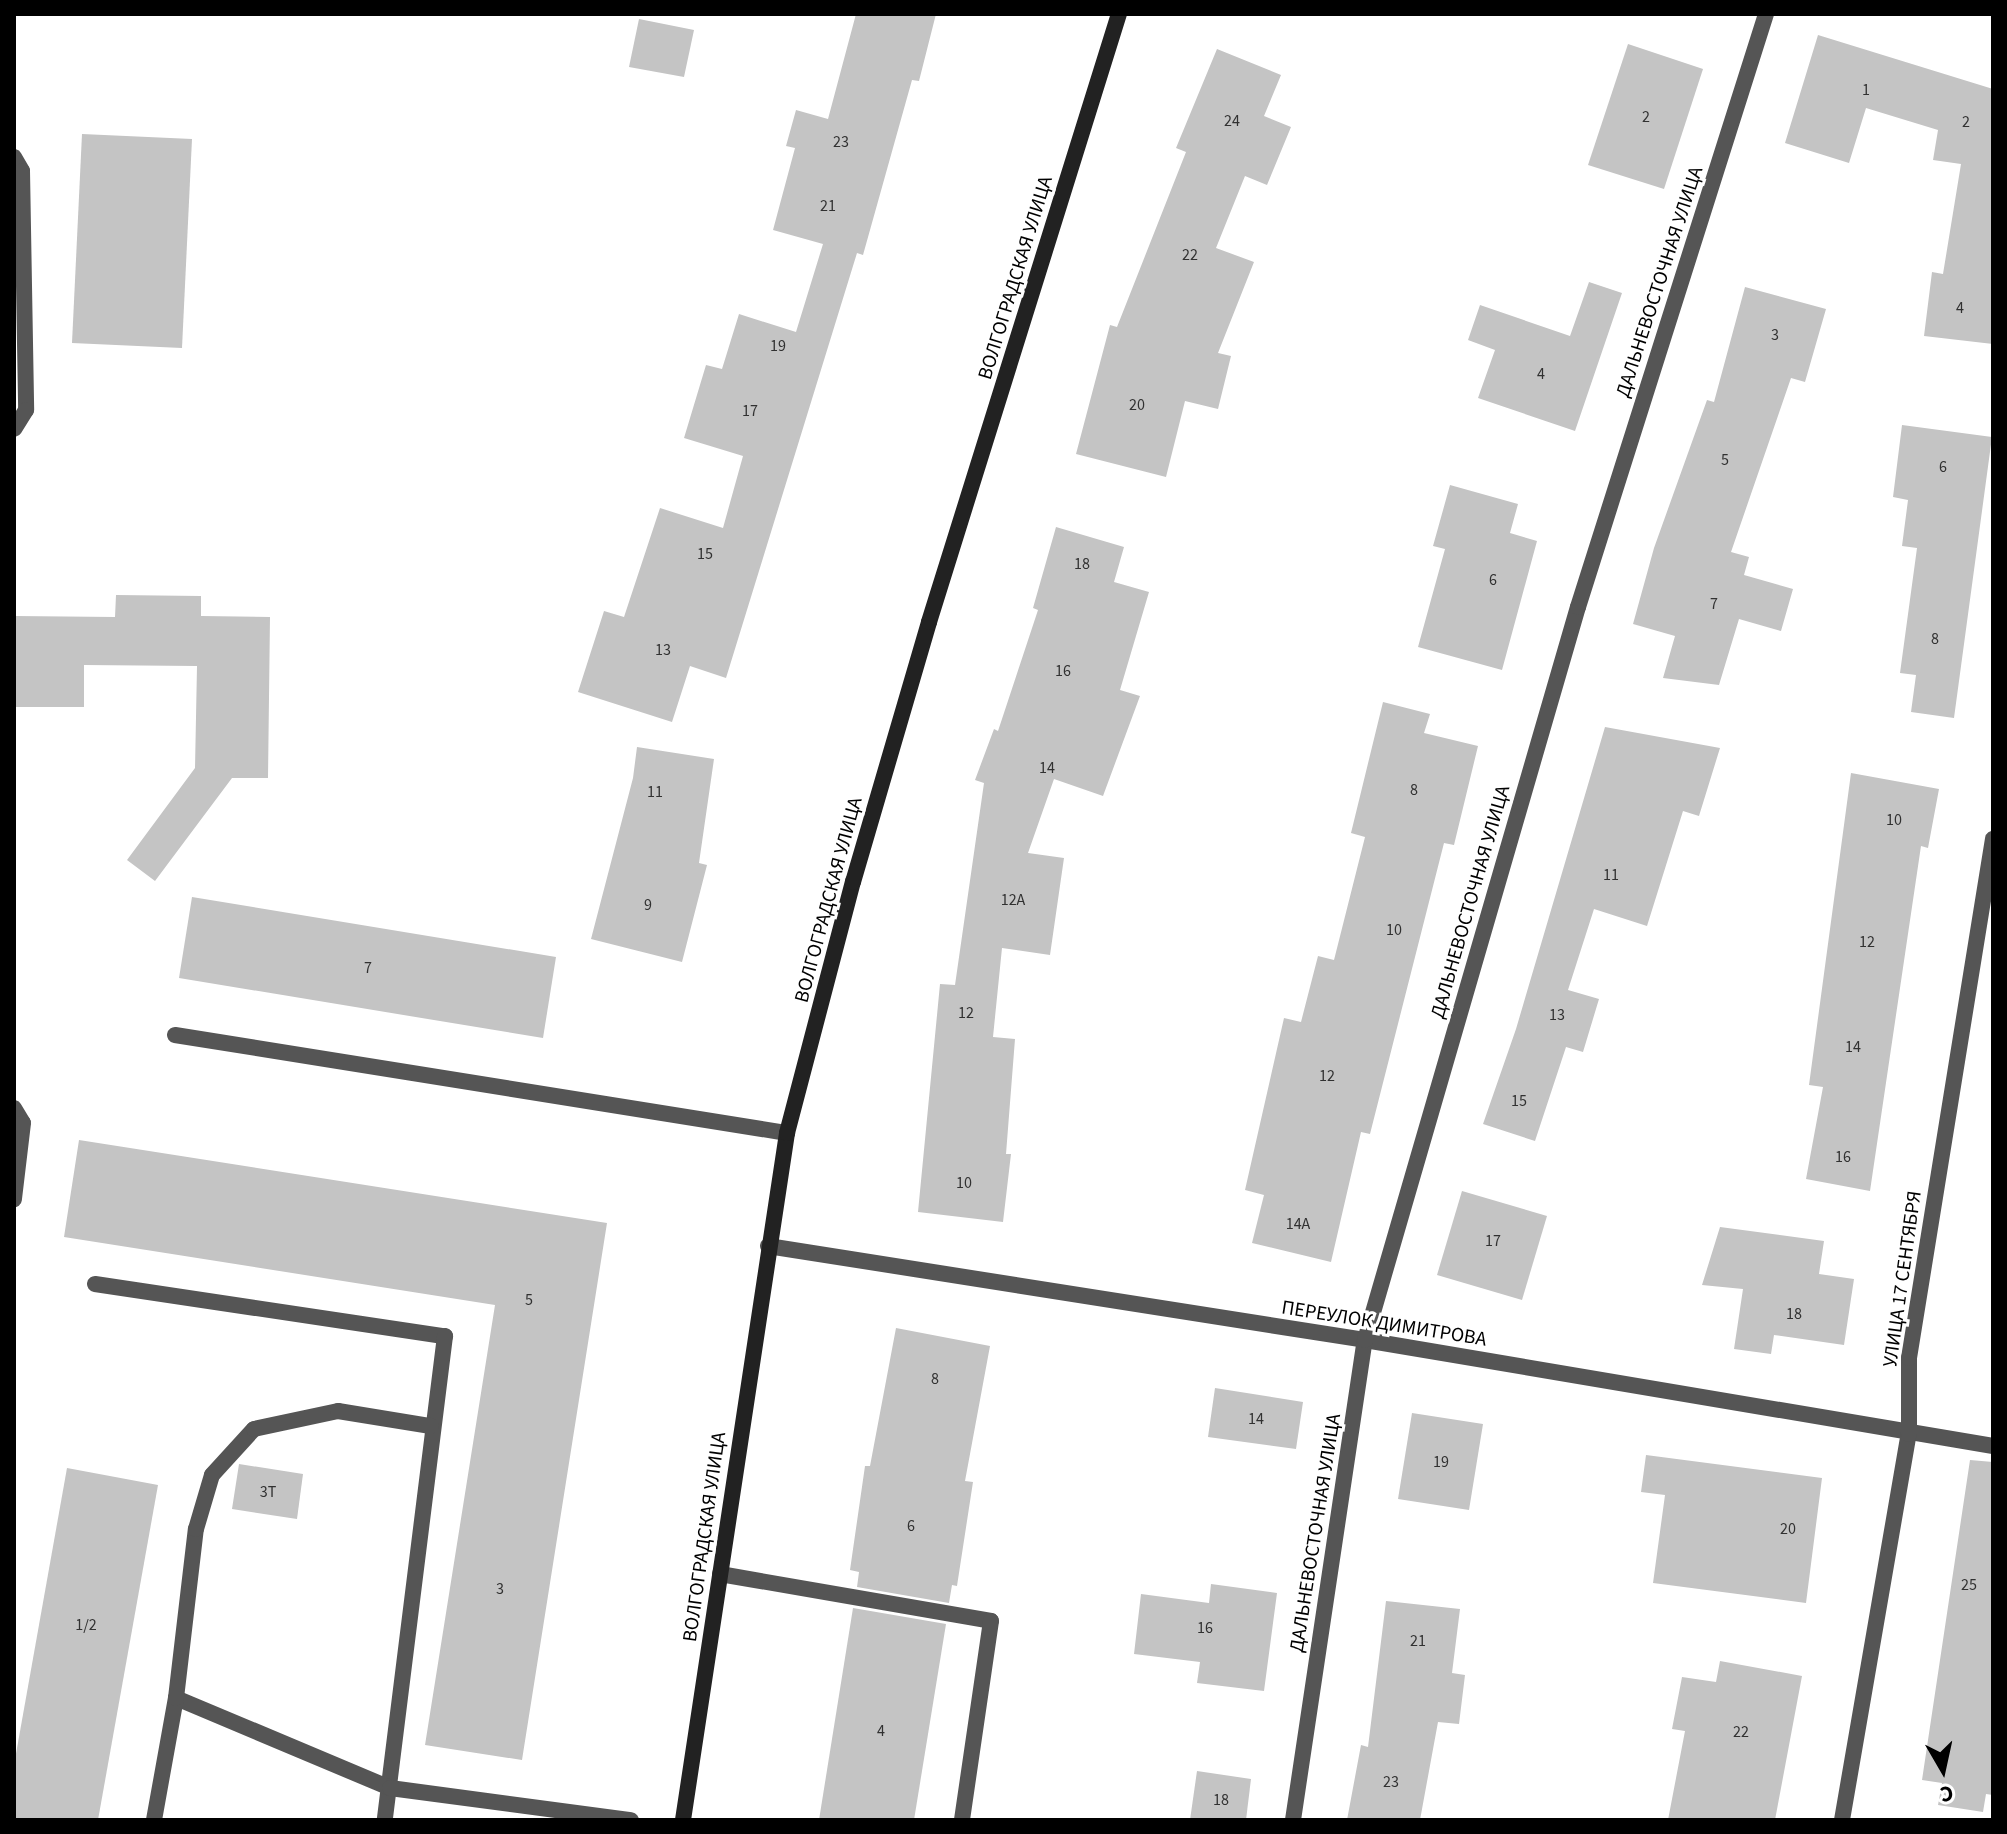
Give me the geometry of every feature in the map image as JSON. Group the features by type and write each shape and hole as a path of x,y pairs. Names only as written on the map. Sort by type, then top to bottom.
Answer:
{"main road":[{"name":"ВОЛГОГРАДСКАЯ УЛИЦА","path":"683,1820 787,1133 853,882 929,622 1119,14"}],"street":[{"name":"ДАЛЬНЕВОСТОЧНАЯ УЛИЦА","path":"1293,1820 1365,1340 1578,607 1766,14"},
{"path":"14,157 22,171 26,410 14,429"},
{"name":"УЛИЦА 17 СЕНТЯБРЯ","path":"1842,1820 1909,1434 1909,1358 1993,839"},
{"path":"175,1035 787,1133"},
{"path":"14,1108 23,1123 14,1199"},
{"name":"ПЕРЕУЛОК ДИМИТРОВА","path":"768,1246 1365,1340 1993,1446"},
{"path":"95,1284 445,1336 431,1426 385,1820"},
{"path":"154,1820 176,1698 196,1529 212,1475 254,1429 338,1411 431,1426"},
{"path":"720,1574 991,1621 962,1820"},
{"path":"176,1698 390,1788 631,1820"}],"building":[{"path":"856,14 936,14 919,81 912,80 863,255 857,253 726,678 690,666 672,722 578,692 604,611 624,617 660,508 723,528 743,456 684,438 706,365 722,369 739,314 796,332 823,244 773,230 795,148 786,146 796,110 828,119"},
{"path":"639,19 694,30 684,77 629,67"},
{"path":"1818,35 1993,89 1993,344 1924,336 1932,272 1943,274 1961,164 1933,160 1938,130 1866,108 1849,163 1785,143"},
{"path":"1628,44 1703,69 1664,189 1588,165"},
{"path":"1217,49 1281,75 1264,116 1291,127 1267,185 1245,176 1216,248 1254,262 1218,353 1231,356 1218,409 1185,401 1166,477 1076,454 1110,325 1117,327 1186,152 1176,148"},
{"path":"82,134 192,139 182,348 72,343"},
{"path":"1589,282 1622,293 1575,431 1478,398 1495,350 1468,340 1480,305 1570,336"},
{"path":"1745,287 1826,309 1805,382 1791,378 1731,552 1749,557 1744,575 1793,589 1781,631 1739,619 1719,685 1663,678 1675,636 1633,624 1654,548 1707,400 1714,402"},
{"path":"1902,425 1992,437 1954,718 1911,712 1916,675 1900,673 1917,548 1902,546 1908,500 1893,497"},
{"path":"1450,485 1518,504 1510,533 1537,541 1502,670 1418,647 1445,549 1433,546"},
{"path":"1056,527 1124,547 1114,582 1149,592 1120,690 1140,696 1103,796 1054,779 1028,853 1064,858 1050,955 1002,948 993,1037 1015,1039 1006,1154 1011,1154 1003,1222 918,1212 940,984 955,985 984,783 975,780 994,729 998,731 1038,610 1033,608"},
{"path":"116,595 201,596 201,616 270,617 268,778 232,778 155,881 127,860 195,768 197,666 84,665 84,707 14,707 14,616 115,617"},
{"path":"1383,702 1430,714 1424,733 1478,746 1454,845 1444,843 1370,1134 1361,1132 1331,1262 1252,1243 1264,1195 1245,1190 1284,1018 1301,1022 1318,956 1334,960 1365,837 1351,833"},
{"path":"1605,727 1720,748 1699,816 1683,811 1647,926 1594,909 1568,990 1599,999 1583,1052 1566,1047 1535,1141 1483,1124 1516,1029"},
{"path":"637,747 714,759 699,863 707,865 682,962 591,939 633,778"},
{"path":"1851,773 1939,789 1928,848 1921,846 1870,1191 1806,1179 1823,1087 1809,1085"},
{"path":"192,897 556,957 543,1038 179,978"},
{"path":"79,1140 607,1223 522,1760 425,1745 495,1305 64,1237"},
{"path":"1462,1191 1547,1216 1522,1300 1437,1275"},
{"path":"1720,1227 1824,1241 1819,1274 1854,1279 1844,1345 1774,1335 1771,1354 1734,1349 1743,1289 1702,1285"},
{"path":"896,1328 990,1346 965,1481 973,1482 957,1586 952,1585 949,1603 857,1587 859,1572 850,1570 865,1466 870,1466"},
{"path":"1215,1388 1303,1402 1296,1449 1208,1437"},
{"path":"1412,1413 1483,1424 1469,1510 1398,1499"},
{"path":"1646,1455 1822,1478 1806,1603 1653,1583 1665,1495 1641,1492"},
{"path":"1970,1460 1993,1462 1993,1795 1986,1794 1983,1812 1938,1805 1942,1783 1922,1780"},
{"path":"239,1464 303,1474 297,1519 232,1509"},
{"path":"67,1468 158,1485 98,1820 14,1820 14,1765"},
{"path":"1211,1584 1277,1593 1264,1691 1197,1683 1200,1662 1134,1654 1141,1594 1209,1603"},
{"path":"1386,1601 1460,1609 1452,1673 1465,1675 1459,1724 1438,1722 1420,1820 1347,1820 1361,1745 1368,1747"},
{"path":"853,1608 946,1624 914,1820 819,1820"},
{"path":"1720,1661 1802,1676 1775,1820 1668,1820 1685,1731 1672,1729 1682,1677 1716,1682"},
{"path":"1197,1771 1251,1779 1246,1820 1190,1820"}]}
